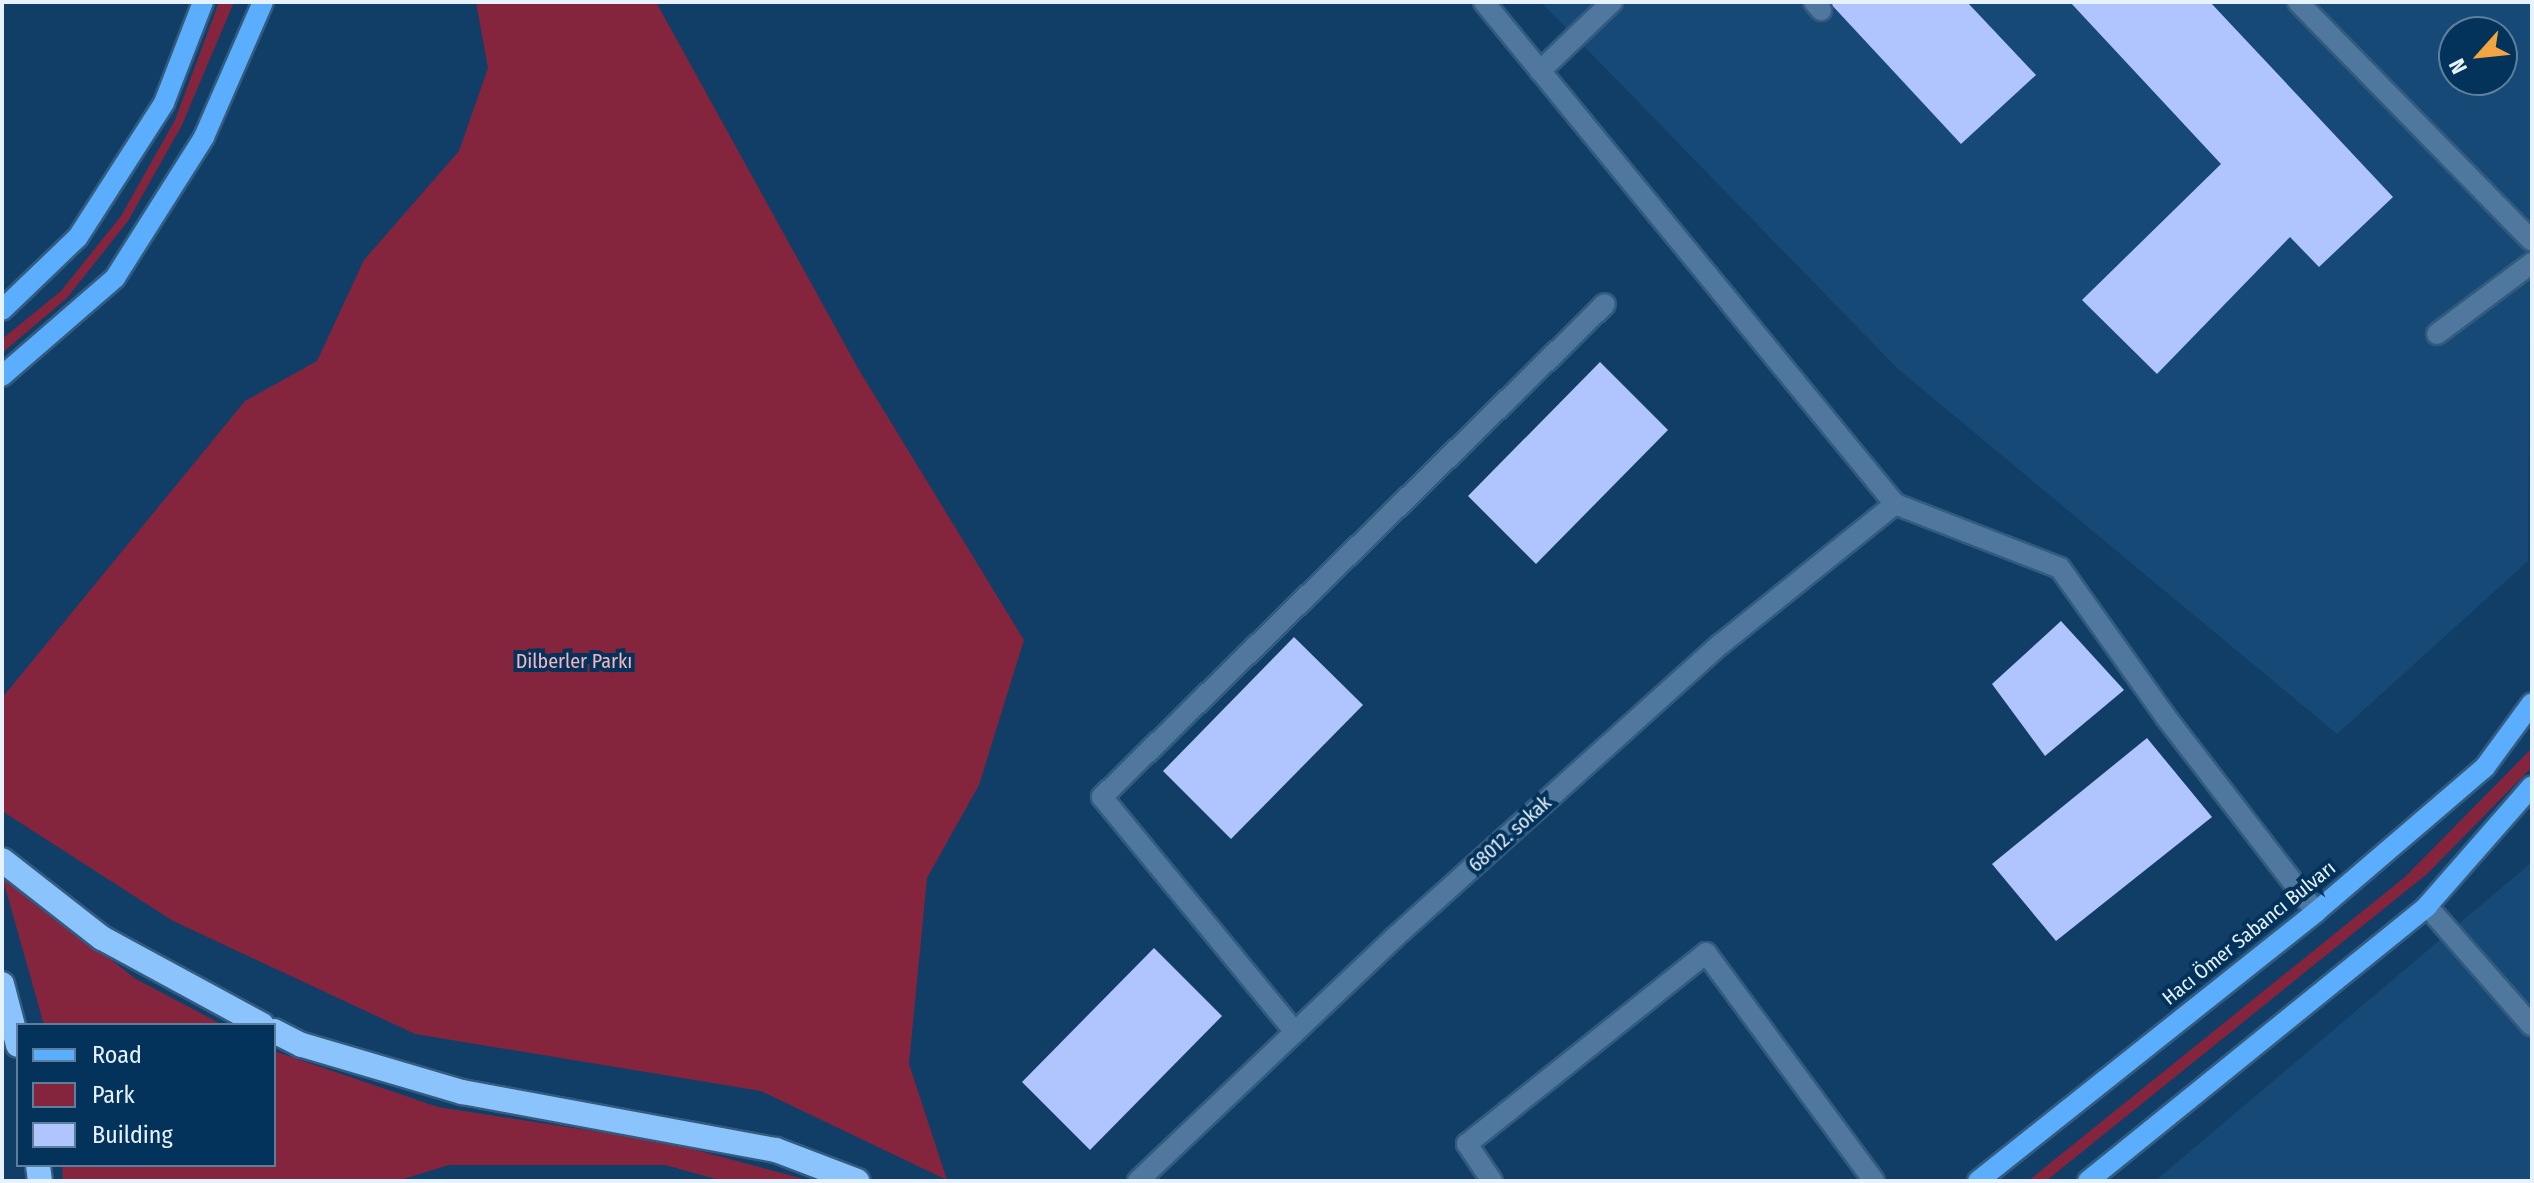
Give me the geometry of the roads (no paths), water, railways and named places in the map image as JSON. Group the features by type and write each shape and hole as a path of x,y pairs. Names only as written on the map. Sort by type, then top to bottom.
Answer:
{"highway":[{"path":"2,860 102,938 258,1023"},
{"path":"2,984 16,1037"},
{"path":"276,1032 302,1045 462,1092 776,1150 857,1181"}],"main road":[{"path":"2,310 78,237 164,103 203,2"},
{"path":"2,376 115,278 204,137 263,2"},
{"name":"Hacı Ömer Sabancı Bulvarı","path":"1978,1181 2316,912 2485,767 2532,703"},
{"path":"2088,1181 2427,906 2532,786"}],"street":[{"path":"1484,2 1895,504 2060,568 2165,716 2316,912"},
{"path":"1540,71 1612,2"},
{"path":"2298,2 2532,241"},
{"path":"2437,334 2532,263"},
{"path":"1295,1032 1102,797 1605,304"},
{"name":"68012. sokak","path":"1138,1181 1295,1032 1721,644 1895,504"},
{"path":"2427,906 2532,1026"},
{"path":"1492,1181 1467,1144 1706,953 1874,1181"}],"park label":[{"name":"Dilberler Parkı","path":"574,661"}]}
